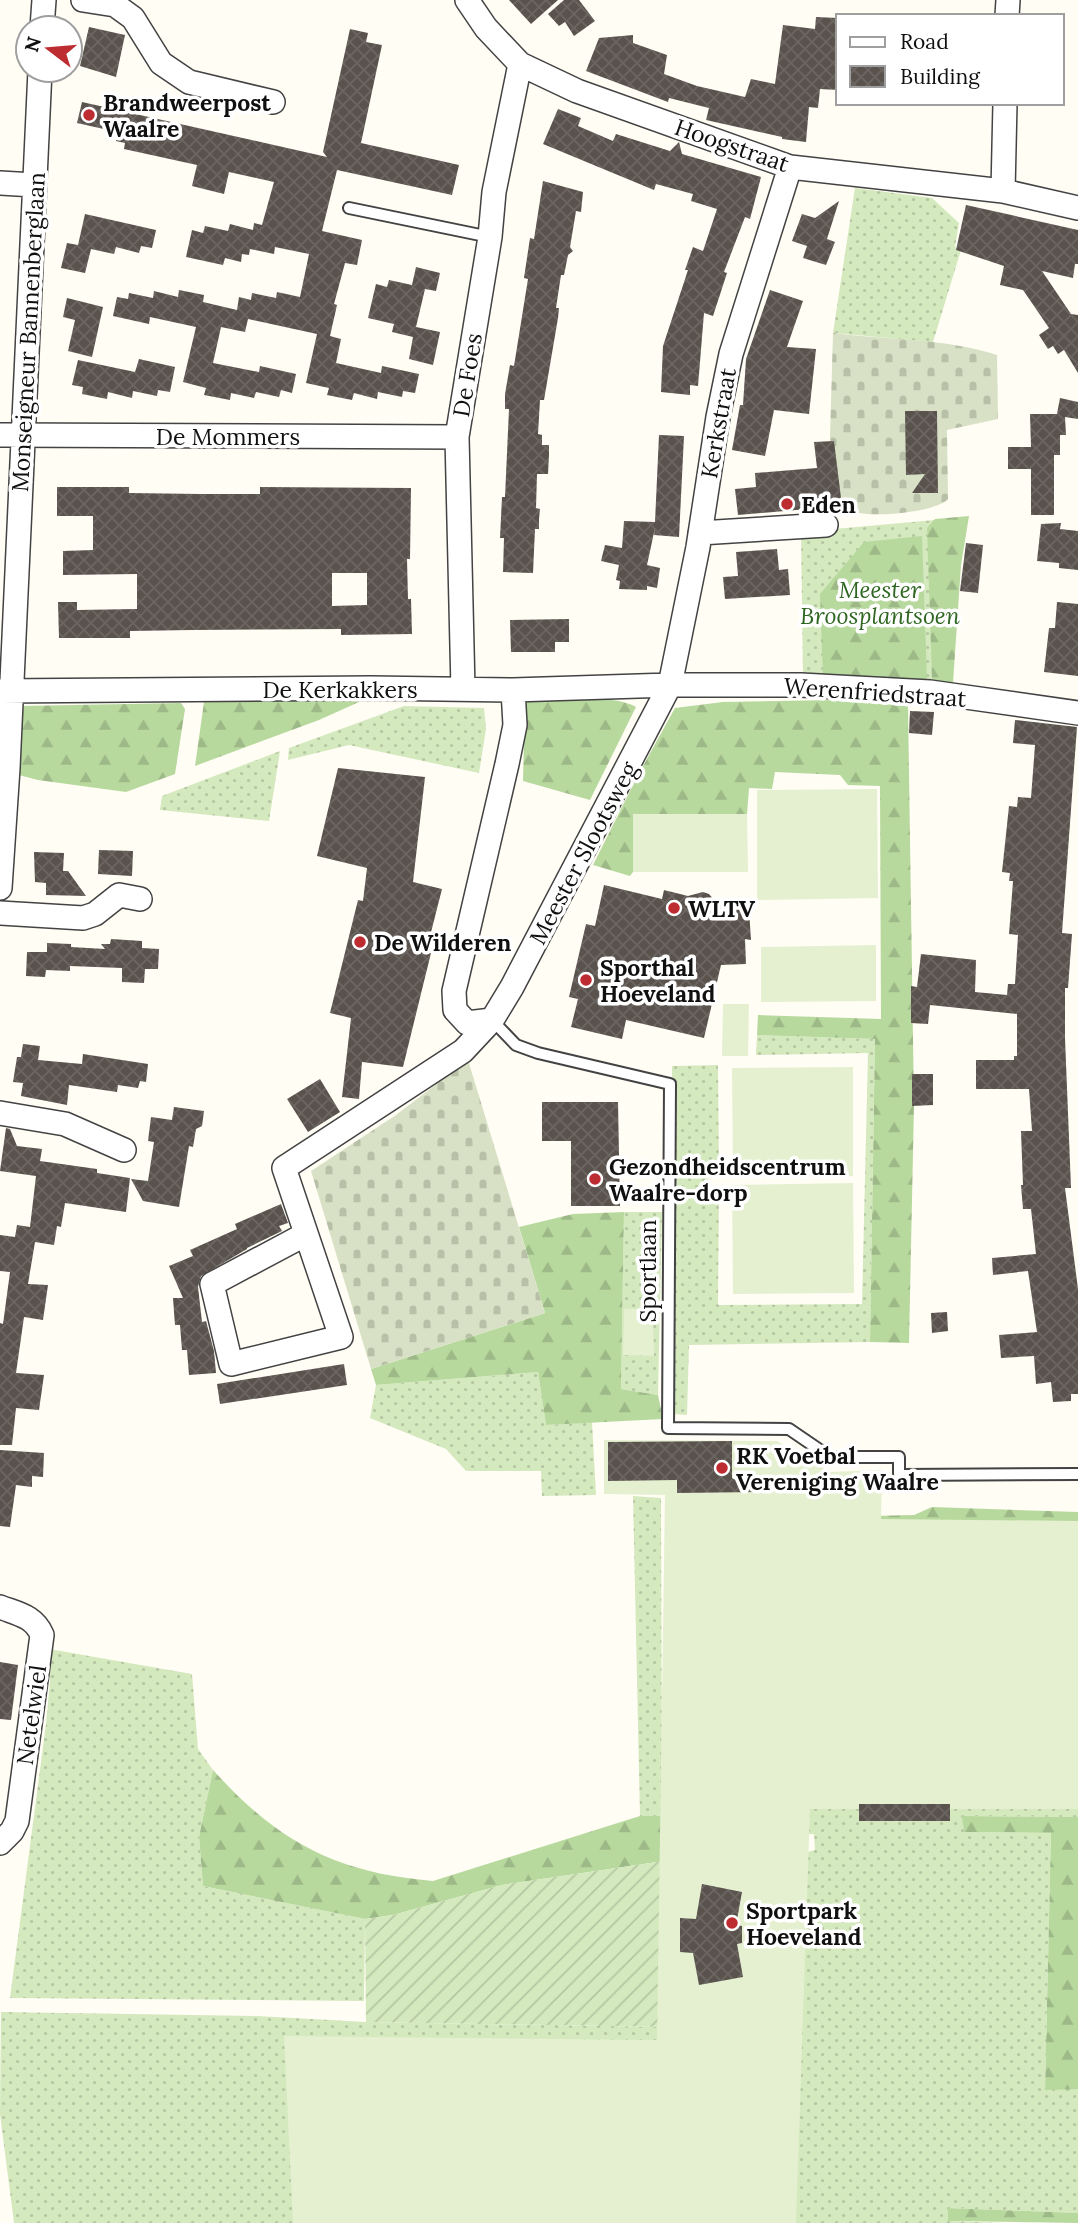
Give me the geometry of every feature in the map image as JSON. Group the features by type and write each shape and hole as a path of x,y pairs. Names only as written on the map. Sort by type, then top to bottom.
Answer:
{"street":[{"path":"83,0 115,5 133,18 161,63 189,82 272,102"},
{"name":"Hoogstraat","path":"467,0 486,28 520,64 577,91 790,167 1003,191 1078,208"},
{"name":"De Foes","path":"463,689 457,437 490,237 494,192 520,64"},
{"name":"Monseigneur Bannenberglaan","path":"0,888 5,692 23,435 39,84"},
{"path":"1003,191 1005,105"},
{"name":"Kerkstraat","path":"670,685 731,354 790,167"},
{"path":"0,183 34,185"},
{"name":"De Mommers","path":"0,435 457,437"},
{"path":"700,533 826,525"},
{"name":"De Kerkakkers","path":"5,692 513,690 670,685"},
{"name":"Werenfriedstraat","path":"670,685 874,688 930,692 1078,713"},
{"name":"Meester Slootsweg","path":"306,1234 284,1168 463,1051 492,1020 670,685"},
{"path":"492,1020 467,1023 455,1010 454,991 508,764 515,725 513,690"},
{"path":"0,913 83,918 95,914 119,895 140,899"},
{"path":"0,1113 65,1124 124,1150"},
{"path":"306,1234 341,1337 231,1364 212,1284 306,1234"},
{"name":"Netelwiel","path":"0,1607 30,1618 42,1635 16,1821 12,1831 0,1843"}],"lane":[{"path":"349,208 490,237"},
{"name":"Sportlaan","path":"492,1020 516,1045 538,1054 670,1084 668,1428 789,1429 830,1457 899,1457 899,1474 902,1475 1078,1474"}],"green space":[{"path":"855,188 932,198 959,223 955,247 961,250 933,342 833,333"},
{"path":"833,333 936,342 997,355 998,419 947,430 948,499 942,504 904,513 864,514 837,501 830,437"},
{"path":"969,516 961,565 953,683 950,687 939,685 932,679 927,528 935,519"},
{"name":"Meester Broosplantsoen","path":"968,517 960,564 952,683 803,676 801,532"},
{"path":"922,536 927,678 922,684 823,678 820,594 864,542"},
{"path":"368,698 319,720 195,766 204,702"},
{"path":"525,698 613,700 636,707 590,800 523,781"},
{"path":"835,700 908,706 914,1105 909,1343 870,1342 875,1039 757,1035 758,1015 881,1019 880,786 848,785 840,775 775,772 772,789 749,788 747,814 633,814 633,872 630,876 593,865 675,708 723,702"},
{"path":"181,703 185,709 175,774 126,792 38,780 15,774 20,706"},
{"path":"404,706 484,708 486,729 479,773 349,745 288,760 289,748"},
{"path":"280,751 269,821 160,810 162,796"},
{"path":"877,789 878,898 757,900 757,790"},
{"path":"633,814 747,814 748,872 633,872"},
{"path":"876,945 876,1001 761,1002 761,947"},
{"path":"723,1004 749,1004 748,1056 722,1056"},
{"path":"757,1035 875,1039 870,1342 689,1345 687,1415 674,1414 672,1066 718,1065 719,1172 708,1173 709,1189 719,1189 718,1305 862,1304 868,1053 756,1055"},
{"path":"468,1060 545,1313 371,1369 311,1171 396,1115"},
{"path":"853,1067 853,1176 733,1177 732,1068"},
{"path":"853,1183 854,1293 733,1294 732,1185"},
{"path":"624,1212 662,1212 658,1395 621,1389"},
{"path":"624,1212 621,1389 658,1395 663,1419 546,1425 538,1372 376,1385 371,1369 545,1313 519,1227 573,1214"},
{"path":"624,1309 653,1309 654,1356 623,1355"},
{"path":"538,1372 546,1425 592,1422 596,1495 542,1496 541,1471 466,1471 446,1449 370,1418 376,1385"},
{"name":"Sportpark Hoeveland","path":"604,1440 777,1441 830,1472 882,1470 881,1519 1078,1521 1078,1809 810,1809 796,2223 293,2223 284,2036 657,2040 665,1495 604,1494"},
{"path":"633,1496 661,1498 662,1816 640,1816"},
{"path":"932,1507 1078,1512 1078,1531 734,1519 914,1515"},
{"path":"1078,1531 1078,1817 963,1816 964,1832 1051,1833 1045,2089 1078,2089 1078,2213 948,2208 948,2221 1003,2223 14,2223 0,2114 1,2012 665,2027 804,1853 815,1850 814,1834 759,1836"},
{"path":"49,1649 192,1674 198,1749 213,1770 199,1837 203,1886 365,1919 364,2001 10,1998 46,1724 50,1681 46,1665"},
{"path":"213,1770 261,1817 311,1850 367,1870 398,1877 433,1881 640,1816 662,1816 664,1861 502,1885 393,1915 365,1919 203,1886 199,1837"},
{"path":"962,1816 1078,1817 1078,2089 1045,2090 1051,1833 964,1832"},
{"path":"664,1861 665,2027 366,2022 365,1919 393,1915 502,1885"},
{"path":"948,2208 1078,2213 1078,2223 948,2221"}],"building":[{"path":"509,0 558,0 531,24"},
{"path":"564,0 579,0 595,21 574,36 565,22 559,26 548,14"},
{"path":"816,17 836,18 836,90 820,89 818,108 809,107 806,142 782,139 706,120 709,108 669,98 668,102 586,71 599,38 633,35 633,43 667,55 664,74 697,86 745,97 751,79 775,84 783,25 815,29"},
{"path":"89,27 125,35 116,77 84,67 84,49"},
{"path":"350,29 368,33 366,42 382,45 361,143 459,165 452,195 337,170 322,231 362,240 357,265 345,263 334,304 337,305 330,336 341,339 336,363 381,373 382,366 419,374 415,393 403,391 402,397 378,392 377,399 354,393 352,400 327,395 329,388 306,383 317,334 248,319 245,332 221,327 213,363 259,372 260,366 296,374 292,393 281,390 279,397 256,392 254,398 231,393 230,400 204,395 206,388 183,382 196,327 150,317 149,324 113,316 117,297 128,299 129,293 153,298 154,291 178,297 179,290 204,295 203,302 237,310 239,297 251,300 252,293 276,298 277,292 300,297 309,254 275,247 274,254 250,249 249,255 242,254 241,262 225,258 223,265 186,257 192,230 203,233 205,226 228,231 230,224 253,230 254,223 262,225 274,182 229,172 224,194 192,186 197,165 124,149 125,143 116,141 117,132 77,123 82,102 327,157 323,152"},
{"path":"558,109 581,118 578,126 613,141 616,134 670,151 679,142 682,154 761,177 750,219 745,217 724,272 727,273 713,316 704,313 698,386 690,385 690,395 661,392 663,346 693,247 703,251 717,209 691,201 693,194 656,184 654,190 543,144"},
{"path":"543,181 583,192 581,212 576,211 570,247 573,251 568,255 564,275 561,275 556,308 559,308 558,318 544,400 540,400 538,434 542,435 542,445 549,445 549,455 548,474 537,474 536,508 540,509 539,529 535,529 533,573 503,572 504,538 500,538 502,497 505,497 509,409 505,409 505,394 510,365 514,366 528,279 524,278 530,238 534,239"},
{"path":"839,201 827,239 835,242 826,265 803,258 807,246 792,241 802,214 815,218"},
{"path":"966,205 1078,230 1078,264 1075,264 1073,278 1042,271 1071,314 1078,315 1078,373 1064,350 1058,354 1053,346 1048,349 1039,335 1049,328 1023,290 1000,285 1004,266 956,250"},
{"path":"85,214 156,230 152,248 141,246 139,253 116,247 114,254 91,249 85,273 61,268 67,243 78,245"},
{"path":"416,267 440,273 436,291 425,289 416,327 440,332 433,365 409,359 413,337 392,332 394,324 368,318 376,284 387,287 389,280 412,285"},
{"path":"770,290 803,301 787,347 816,349 809,414 774,410 765,456 732,450 740,405 743,405 746,359"},
{"path":"67,298 103,307 92,357 68,351 75,320 63,317"},
{"path":"139,359 175,367 170,392 158,390 157,396 133,391 132,398 108,392 107,399 82,394 83,387 72,385 78,360 135,372"},
{"path":"1060,398 1078,402 1078,419 1065,417 1066,435 1060,435 1060,455 1054,455 1054,515 1031,515 1031,469 1008,469 1008,447 1031,447 1030,414 1057,414"},
{"path":"905,411 937,411 938,493 912,493 925,474 906,475"},
{"path":"659,435 684,436 679,537 654,535 655,528 647,565 660,568 657,588 647,586 647,590 619,589 620,581 616,580 619,565 601,561 605,545 622,548 624,521 655,522"},
{"path":"834,441 842,506 738,515 735,489 756,487 755,473 817,468 814,442"},
{"path":"57,487 129,487 129,493 200,494 260,494 260,487 411,488 410,559 407,559 412,634 341,635 341,629 192,630 130,631 130,638 59,638 58,602 77,602 77,610 137,609 137,574 63,575 63,551 93,550 93,516 57,516","holes":["332,573 367,573 367,605 332,606"]},
{"path":"1061,523 1060,529 1078,531 1078,570 1059,568 1059,563 1037,561 1041,524"},
{"path":"966,543 983,545 978,593 960,591"},
{"path":"777,549 779,570 788,569 790,595 725,599 723,577 738,576 736,552"},
{"path":"1057,602 1078,604 1078,676 1044,672 1049,628 1055,628"},
{"path":"569,619 569,642 555,642 555,652 511,652 510,620"},
{"path":"910,711 934,712 932,735 909,733"},
{"path":"1015,720 1077,727 1062,933 1072,934 1068,988 1065,988 1071,1188 1065,1188 1078,1289 1078,1394 1071,1394 1071,1401 1053,1402 1051,1382 1036,1384 1034,1356 1001,1358 999,1335 1037,1332 1028,1271 993,1275 992,1258 1036,1254 1031,1209 1023,1209 1021,1185 1021,1131 1032,1131 1029,1089 976,1089 976,1060 1014,1060 1014,1056 1017,1056 1017,1014 930,1005 928,1024 911,1023 911,986 917,987 921,954 976,960 975,992 1007,995 1008,984 1015,984 1018,935 1009,934 1013,881 1009,881 1010,873 1002,872 1009,806 1017,807 1018,797 1031,798 1035,745 1013,743"},
{"path":"338,768 425,777 413,882 442,889 426,952 431,953 403,1067 362,1062 359,1099 342,1097 351,1018 330,1013 358,900 363,901 367,868 317,856"},
{"path":"99,850 133,851 132,876 98,874"},
{"path":"34,852 64,853 63,871 68,871 86,896 46,895 46,883 35,882"},
{"path":"604,885 662,899 664,890 688,896 703,892 716,902 749,910 751,940 745,939 746,964 721,965 704,1038 626,1020 622,1039 571,1027 578,999 569,997 586,924 595,926"},
{"path":"111,939 142,941 142,948 159,949 158,969 145,969 144,983 122,982 122,968 70,966 70,971 46,970 45,977 26,976 27,952 47,952 47,943 105,949 101,944 110,944"},
{"path":"23,1044 40,1046 38,1060 82,1064 83,1054 148,1064 146,1082 140,1081 138,1088 118,1085 117,1092 69,1085 67,1105 21,1096 23,1083 13,1082 17,1057 21,1057"},
{"path":"912,1074 933,1074 933,1105 912,1106"},
{"path":"320,1079 340,1112 308,1132 287,1099"},
{"name":"Gezondheidscentrum Waalre-dorp","path":"542,1102 618,1102 620,1206 571,1206 571,1141 542,1141"},
{"path":"174,1107 204,1111 202,1126 196,1129 193,1147 189,1146 179,1207 143,1201 131,1179 148,1181 154,1142 148,1141 151,1117 172,1120"},
{"path":"6,1128 10,1129 17,1146 42,1149 40,1161 97,1169 97,1173 130,1178 126,1212 65,1203 61,1227 57,1226 54,1245 35,1242 28,1284 48,1285 43,1320 24,1317 16,1373 44,1375 39,1410 16,1408 12,1445 0,1445 0,1323 3,1324 10,1272 0,1271 0,1235 15,1237 17,1225 30,1227 36,1176 0,1171"},
{"path":"281,1204 288,1223 279,1226 282,1231 247,1248 201,1276 198,1287 202,1322 206,1321 214,1351 216,1373 189,1375 187,1350 182,1350 180,1325 175,1325 173,1298 183,1298 169,1266 193,1256 190,1250 237,1229 235,1224"},
{"path":"947,1312 948,1331 932,1333 931,1313"},
{"path":"344,1364 347,1385 220,1404 217,1384"},
{"path":"732,1441 732,1478 759,1492 677,1493 677,1480 608,1481 608,1442"},
{"path":"0,1450 44,1453 43,1477 32,1476 32,1487 16,1485 10,1527 0,1526"},
{"path":"0,1662 18,1665 11,1720 0,1719"},
{"path":"859,1804 950,1804 950,1821 859,1821"},
{"path":"702,1884 742,1892 736,1925 742,1926 742,1943 737,1944 743,1977 699,1985 693,1953 680,1952 680,1918 696,1919"}],"place":[{"name":"Brandweerpost Waalre","path":"89,115"},
{"name":"Eden","path":"787,504"},
{"name":"WLTV","path":"674,908"},
{"name":"De Wilderen","path":"360,942"},
{"name":"Sporthal Hoeveland","path":"586,980"},
{"name":"Gezondheidscentrum Waalre-dorp","path":"595,1179"},
{"name":"RK Voetbal Vereniging Waalre","path":"722,1468"},
{"name":"Sportpark Hoeveland","path":"732,1923"}]}
